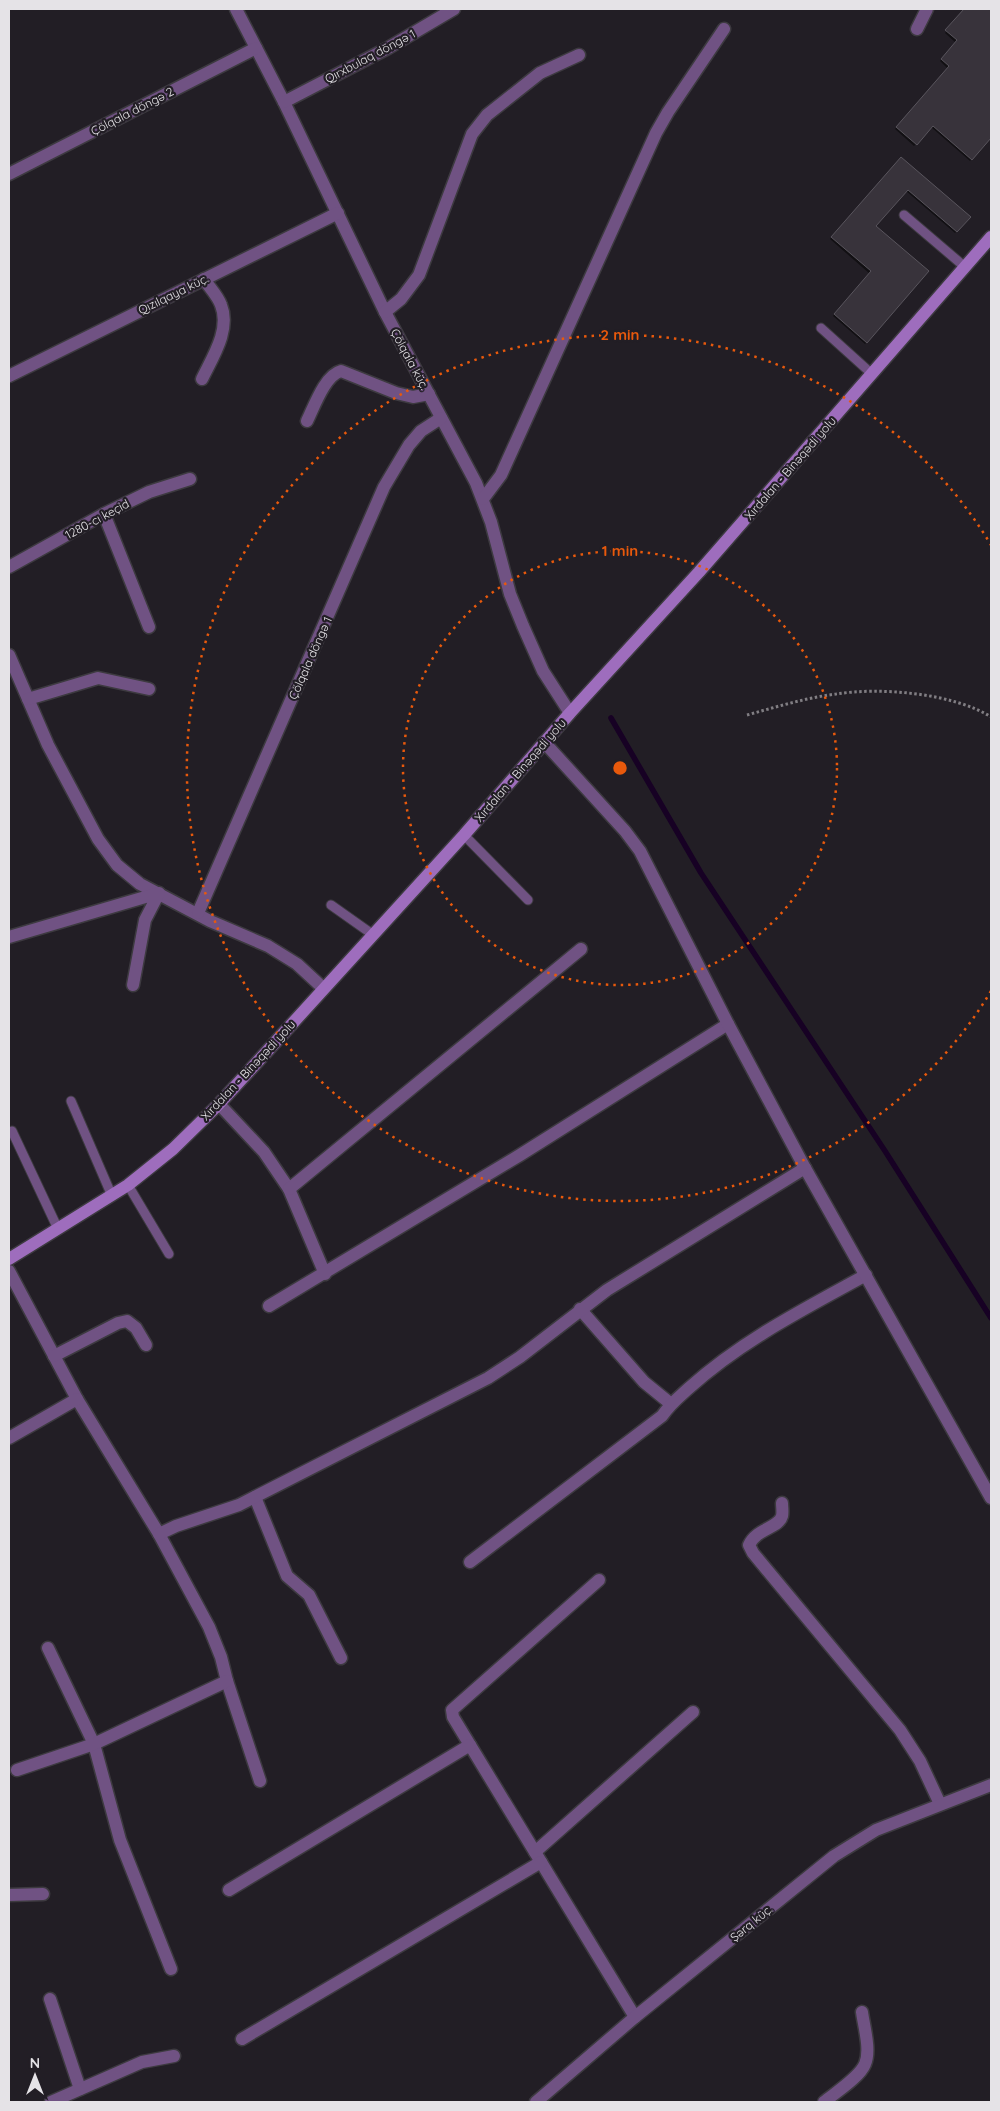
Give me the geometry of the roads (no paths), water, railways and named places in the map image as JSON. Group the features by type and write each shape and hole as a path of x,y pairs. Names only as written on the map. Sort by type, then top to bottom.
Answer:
{"main road":[{"name":"Xırdalan - Binəqədi yolu","path":"9,1259 128,1186 173,1149 219,1104 464,835 544,742 699,572 991,237"}],"street":[{"name":"Çölqala küç.","path":"236,9 284,102 385,312 483,499 510,594 543,672 570,713"},
{"name":"Qırxbulaq döngə 1","path":"284,102 388,48 454,9"},
{"path":"917,29 927,9"},
{"path":"483,499 501,475 656,133 724,29"},
{"name":"Çölqala döngə 2","path":"9,174 256,48"},
{"path":"385,312 401,300 419,275 472,134 487,115 540,73 579,55"},
{"name":"Qızılqaya küç.","path":"9,376 338,213"},
{"path":"202,379 220,343 224,321 221,305 204,279"},
{"path":"306,421 328,380 334,373 341,371 396,393 413,397 428,394"},
{"name":"Çölqala döngə 1","path":"198,913 384,487 409,445 420,431 441,418"},
{"name":"1280-cı keçid","path":"9,567 104,514 149,492 190,479"},
{"path":"104,514 149,627"},
{"path":"9,655 48,746 98,839 117,866 140,884 210,920 268,946 297,964 323,988"},
{"path":"28,700 98,678 149,689"},
{"path":"544,742 625,831 640,851 728,1024 805,1168 991,1498"},
{"path":"9,937 159,894"},
{"path":"133,985 145,920 159,894"},
{"path":"289,1189 581,949"},
{"path":"269,1306 520,1155 728,1024"},
{"path":"219,1104 264,1152 289,1189 325,1274"},
{"path":"159,1534 176,1526 225,1511 255,1497 488,1378 520,1357 607,1290 805,1168"},
{"path":"9,1271 77,1399 159,1534 209,1627 221,1657 227,1682 260,1781"},
{"path":"470,1562 662,1416 671,1404 726,1356 777,1324 866,1274"},
{"path":"580,1309 644,1382 671,1404"},
{"path":"54,1356 118,1323 127,1321 136,1328 146,1345"},
{"path":"9,1438 77,1399"},
{"path":"255,1497 288,1576 309,1595 341,1658"},
{"path":"782,1503 782,1517 777,1523 753,1536 750,1545 753,1553 900,1730 920,1760 940,1804"},
{"path":"599,1580 452,1710 453,1717 635,2017"},
{"path":"48,1648 94,1744 120,1840 171,1969"},
{"path":"17,1770 94,1744 227,1682"},
{"path":"242,2039 538,1857 692,1712"},
{"path":"229,1890 470,1745"},
{"name":"Şərq küç.","path":"536,2102 635,2017 834,1856 876,1830 991,1785"},
{"path":"9,1895 43,1894"},
{"path":"50,1999 80,2089"},
{"path":"824,2102 861,2070 866,2063 867,2053 862,2012"},
{"path":"51,2102 142,2062 174,2056"}],"lane":[{"path":"904,215 965,267"},
{"path":"821,328 872,374"},
{"path":"464,835 528,900"},
{"path":"331,906 372,934"},
{"path":"71,1101 112,1196"},
{"path":"12,1131 58,1229"},
{"path":"128,1186 169,1254"}],"waterway":[{"path":"611,718 701,873 885,1151 991,1318"}]}
